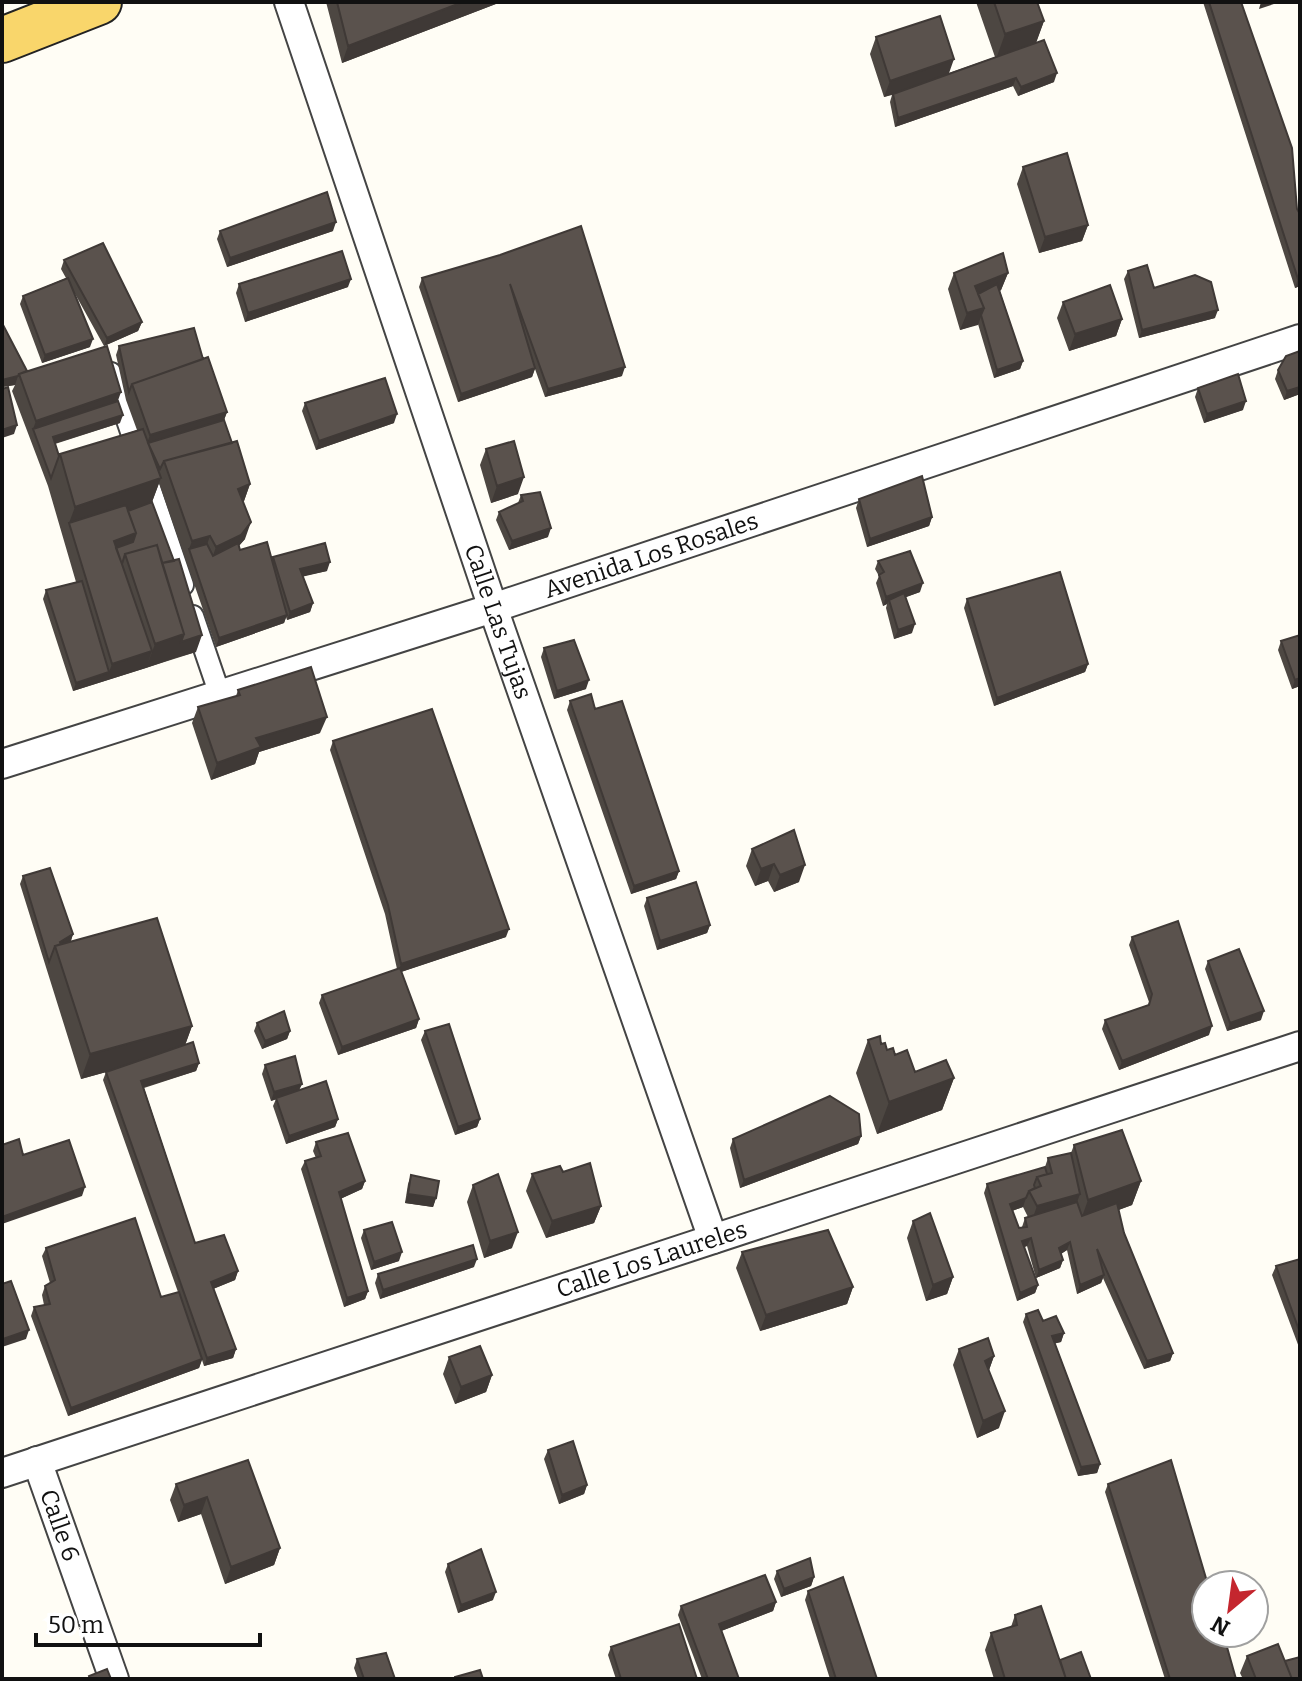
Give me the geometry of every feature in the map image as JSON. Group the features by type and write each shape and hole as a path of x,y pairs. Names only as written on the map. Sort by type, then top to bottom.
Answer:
{"main road":[{"path":"2,40 99,2"}],"street":[{"name":"Calle Las Tujas","path":"289,2 493,608 713,1239"},
{"name":"Avenida Los Rosales","path":"2,764 493,608 1300,339"},
{"path":"111,373 220,695"},
{"name":"Calle Los Laureles","path":"2,1473 1300,1046"},
{"name":"Calle 6","path":"37,1461 114,1679"}],"building":[{"path":"337,2 463,2 348,46"},
{"path":"994,2 1037,2 1044,21 1005,34"},
{"path":"1209,2 1241,2 1292,148 1300,214 1298,279"},
{"path":"940,16 954,59 890,81 876,37"},
{"path":"1044,40 1057,73 1021,87 1016,78 898,118 893,94"},
{"path":"1067,153 1088,225 1045,237 1023,167"},
{"path":"327,192 336,222 230,258 220,231"},
{"path":"581,226 625,367 548,389 510,284 535,368 461,394 422,278"},
{"path":"103,243 142,322 107,338 64,260"},
{"path":"342,251 351,279 248,313 239,284"},
{"path":"1003,253 1008,273 975,286 984,308 967,313 954,273"},
{"path":"1147,265 1154,288 1195,275 1211,282 1218,310 1142,330 1128,271"},
{"path":"68,278 93,339 45,355 23,296"},
{"path":"997,284 1023,361 997,370 981,315 984,308 978,294"},
{"path":"1110,285 1122,319 1075,334 1063,302"},
{"path":"2,323 27,371 2,380"},
{"path":"194,328 203,359 132,384 129,392 119,346"},
{"path":"107,346 121,392 36,421 19,374"},
{"path":"1300,351 1300,387 1287,391 1278,370 1286,356"},
{"path":"208,357 227,412 150,435 132,384"},
{"path":"1238,374 1246,401 1207,414 1198,388"},
{"path":"385,378 397,414 319,441 305,403"},
{"path":"8,387 17,425 2,430 2,389"},
{"path":"118,401 123,415 53,437 59,456 51,478 33,429"},
{"path":"224,420 232,443 164,461 160,469 148,443"},
{"path":"143,429 161,478 75,507 60,454"},
{"path":"237,441 250,484 238,489 251,522 241,535 216,547 210,536 192,541 164,461"},
{"path":"514,441 524,477 497,486 486,449"},
{"path":"922,476 932,517 870,539 859,499"},
{"path":"540,492 551,528 512,541 499,512 523,501 521,495"},
{"path":"152,502 174,561 162,563 157,545 125,554 122,564 116,548 133,542 136,533 128,511"},
{"path":"126,505 136,533 114,541 152,651 112,664 69,523"},
{"path":"267,542 287,615 219,638 189,549 207,544 213,556 238,543 240,550"},
{"path":"325,543 330,562 300,569 313,603 290,612 273,557"},
{"path":"157,545 184,634 155,644 125,554"},
{"path":"910,551 923,583 886,597 879,575 884,572 878,561"},
{"path":"179,559 202,635 181,642 184,634 162,563"},
{"path":"1060,572 1088,664 997,698 967,599"},
{"path":"82,581 109,672 76,683 46,590"},
{"path":"904,593 915,624 898,630 889,600"},
{"path":"1300,635 1300,678 1295,680 1281,641"},
{"path":"574,640 589,680 557,691 544,648"},
{"path":"311,667 327,717 256,738 261,747 217,763 198,707 240,695 238,690"},
{"path":"591,694 595,709 622,701 679,871 634,886 570,701"},
{"path":"432,709 509,929 401,964 388,905 333,741"},
{"path":"794,830 805,865 780,875 774,864 761,869 752,849"},
{"path":"50,868 73,934 55,946 49,962 23,876"},
{"path":"696,882 710,925 660,941 647,898"},
{"path":"157,918 192,1026 90,1054 55,946"},
{"path":"1178,921 1212,1026 1122,1061 1105,1020 1149,1005 1152,994 1132,937"},
{"path":"1239,949 1264,1011 1230,1023 1208,961"},
{"path":"400,968 419,1019 342,1047 322,995"},
{"path":"284,1011 290,1031 265,1041 257,1023"},
{"path":"449,1024 480,1119 458,1127 425,1031"},
{"path":"880,1036 881,1044 885,1043 887,1050 893,1048 895,1055 907,1050 915,1072 946,1060 954,1078 889,1102 868,1040"},
{"path":"193,1042 199,1063 141,1081 195,1243 224,1235 238,1271 211,1282 236,1349 207,1358 106,1072"},
{"path":"295,1056 302,1084 274,1092 265,1065"},
{"path":"326,1081 338,1119 289,1136 276,1098"},
{"path":"830,1096 859,1114 861,1136 744,1180 733,1139"},
{"path":"1122,1130 1141,1181 1088,1200 1074,1145"},
{"path":"348,1133 365,1181 339,1192 368,1291 347,1298 305,1161 321,1156 316,1142"},
{"path":"19,1139 23,1155 69,1140 85,1187 2,1217 2,1145"},
{"path":"1071,1153 1080,1194 1037,1206 1029,1191 1041,1186 1037,1177 1052,1173 1048,1158"},
{"path":"590,1163 601,1206 552,1221 532,1174 560,1166 563,1172"},
{"path":"1045,1167 1047,1174 1037,1177 1035,1188 1029,1191 1026,1198 1010,1204 1019,1228 1027,1227 1025,1218 1077,1202 1082,1216 1117,1203 1124,1233 1173,1353 1147,1361 1097,1249 1104,1275 1080,1285 1070,1242 1059,1248 1063,1260 1039,1270 1031,1238 1022,1241 1038,1285 1020,1293 987,1184"},
{"path":"498,1174 518,1232 490,1241 473,1185"},
{"path":"411,1175 439,1181 436,1198 408,1194"},
{"path":"930,1213 953,1277 933,1285 913,1221"},
{"path":"135,1218 161,1297 179,1292 202,1359 71,1408 34,1307 50,1304 45,1286 55,1280 46,1248"},
{"path":"392,1222 402,1252 374,1262 364,1230"},
{"path":"828,1230 853,1287 766,1315 742,1252"},
{"path":"473,1245 477,1259 383,1290 378,1274"},
{"path":"1300,1259 1300,1333 1276,1266"},
{"path":"11,1281 29,1330 3,1339 2,1284"},
{"path":"1038,1310 1043,1321 1056,1316 1064,1333 1052,1336 1100,1464 1081,1467 1026,1314"},
{"path":"988,1338 994,1356 985,1361 1005,1411 983,1421 959,1349"},
{"path":"480,1346 492,1375 461,1387 449,1357"},
{"path":"573,1441 587,1485 562,1495 548,1450"},
{"path":"248,1460 280,1548 231,1567 207,1497 184,1505 176,1484"},
{"path":"1171,1460 1203,1569 1190,1569 1190,1649 1228,1649 1236,1679 1170,1679 1108,1484"},
{"path":"481,1549 496,1592 461,1605 448,1564"},
{"path":"810,1558 814,1577 784,1589 777,1571"},
{"path":"765,1575 776,1602 719,1624 739,1679 708,1679 681,1606"},
{"path":"843,1577 877,1679 836,1679 808,1591"},
{"path":"1041,1606 1066,1679 1005,1679 991,1633 1017,1625 1015,1615"},
{"path":"679,1624 697,1679 621,1679 611,1647"},
{"path":"1278,1644 1292,1679 1256,1679 1247,1656"},
{"path":"1081,1652 1091,1679 1066,1679 1060,1660"},
{"path":"386,1653 395,1679 364,1679 357,1659"},
{"path":"1300,1657 1300,1679 1292,1679 1285,1661"},
{"path":"107,1669 111,1679 90,1679 89,1676"},
{"path":"480,1670 483,1679 455,1679 455,1677"}]}
